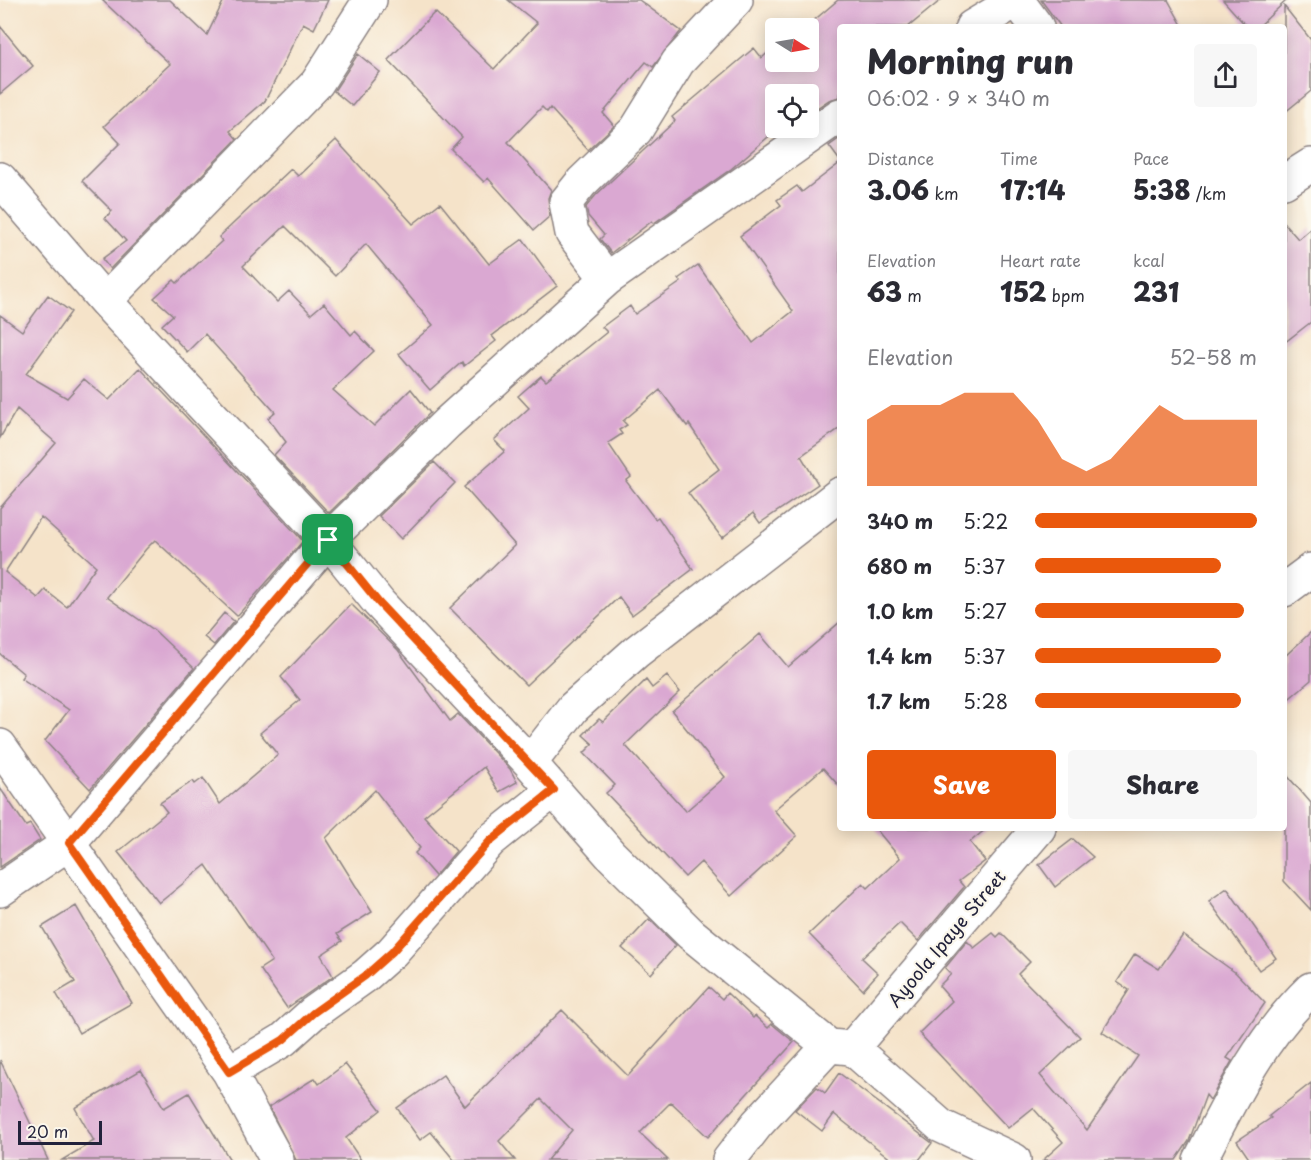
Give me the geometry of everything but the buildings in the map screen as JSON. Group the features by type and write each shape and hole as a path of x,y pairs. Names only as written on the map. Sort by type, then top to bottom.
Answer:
{"street":[{"path":"105,301 317,83 370,0"},
{"path":"607,279 572,233 566,202 582,182 636,130 678,62 736,0"},
{"path":"977,24 1017,0 1034,24"},
{"path":"0,890 69,843 328,540 447,423 607,279 837,117"},
{"path":"1287,180 1311,165"},
{"path":"0,179 105,301 328,540 379,603 530,763 610,854 691,934 941,1126 1014,1160"},
{"path":"530,763 573,708 636,652 837,496"},
{"path":"1287,588 1311,570"},
{"path":"0,746 229,1072 277,1160"},
{"path":"229,1072 283,1040 313,1013 365,976 392,952 490,841 554,790"},
{"name":"Ayoola Ipaye Street","path":"729,1160 757,1124 840,1047 1036,831"},
{"path":"1200,1160 1248,1068 1291,1009 1311,989"}],"route":[{"path":"328,540 379,603 554,790 490,841 392,952 365,976 313,1013 283,1040 229,1072 69,843 328,540"}]}
